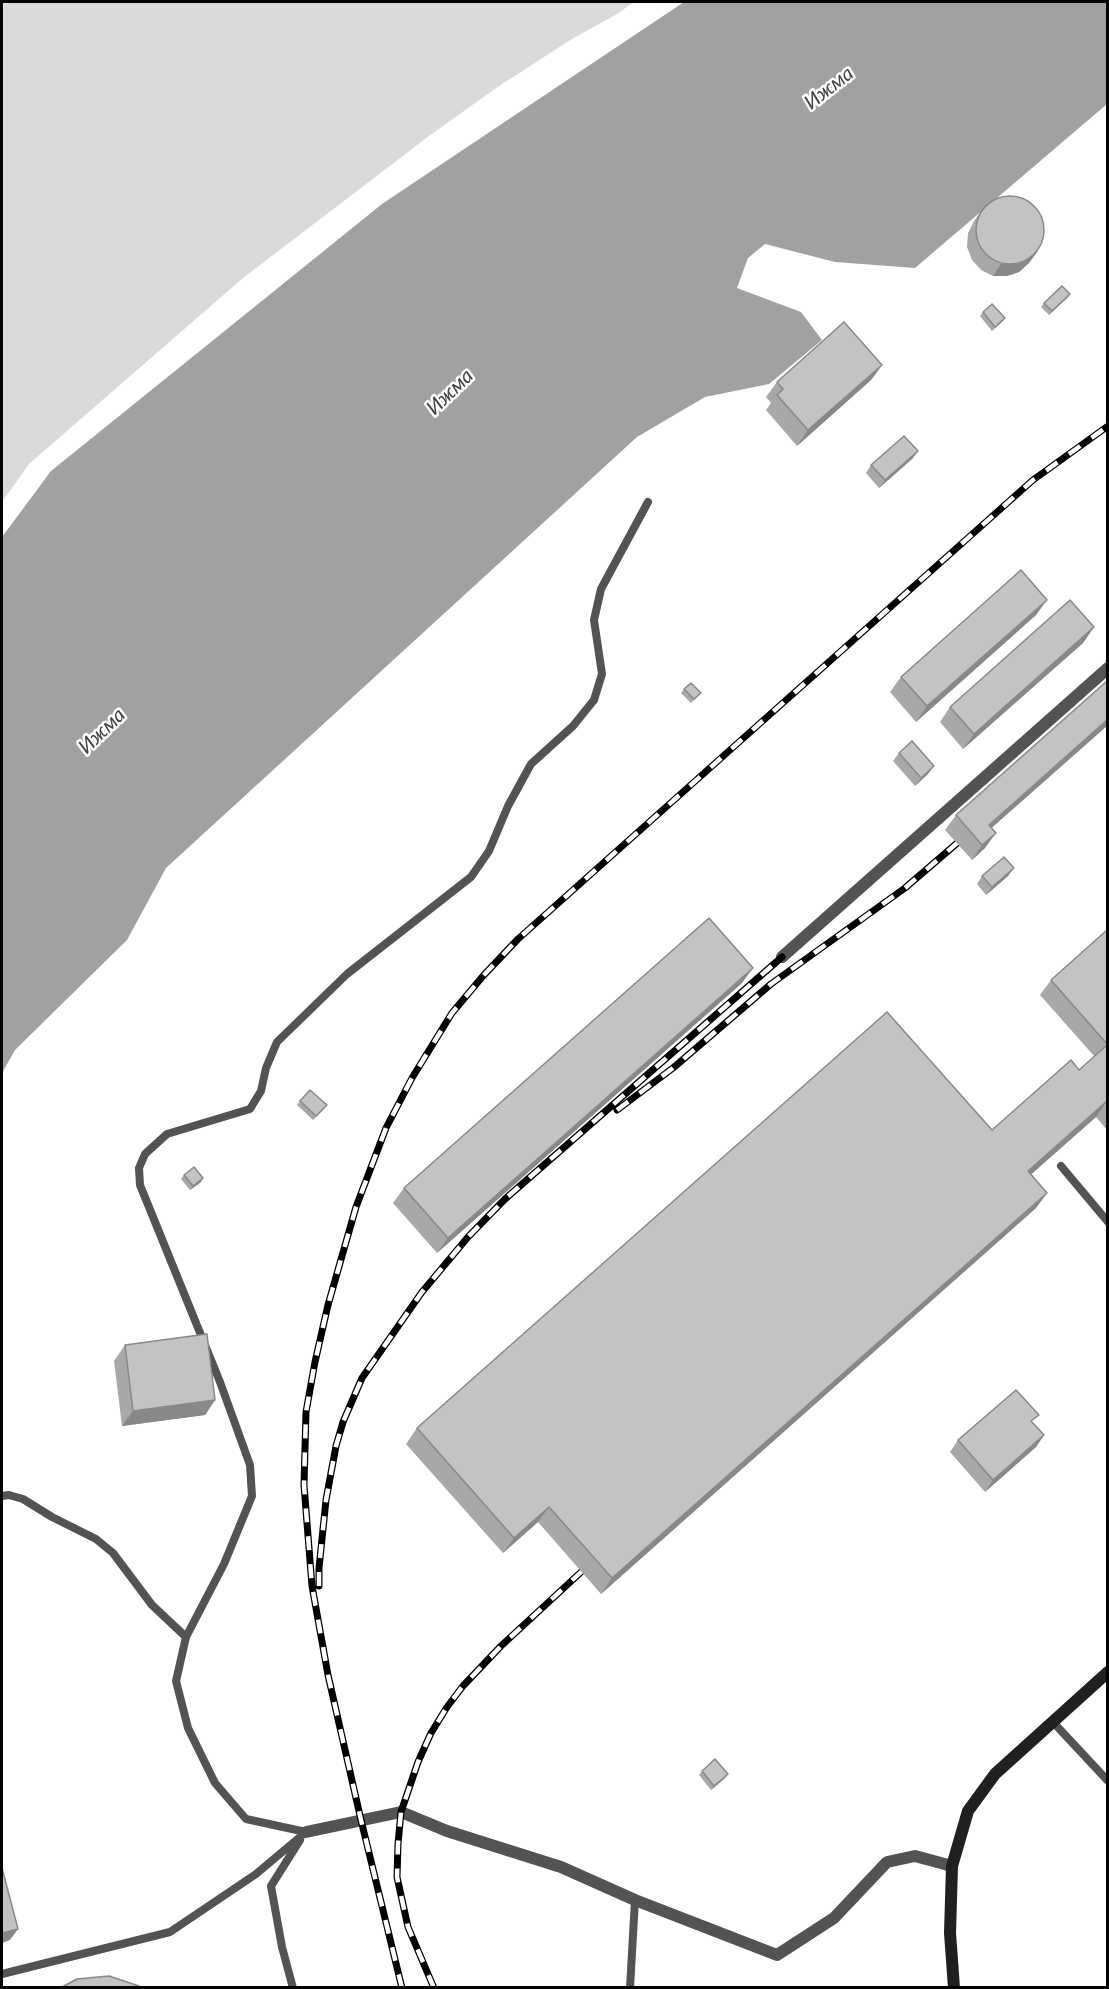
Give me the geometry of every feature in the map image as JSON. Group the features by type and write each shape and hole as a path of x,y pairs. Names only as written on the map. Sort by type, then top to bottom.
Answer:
{"main road":[{"path":"954,1988 950,1934 952,1866 968,1811 995,1774 1107,1672"}],"street":[{"path":"782,957 1107,668"},
{"path":"306,1832 401,1812 447,1831 561,1867 635,1900 777,1955 834,1918 886,1862 915,1856 952,1866"}],"lane":[{"path":"306,1832 246,1819 214,1783 188,1728 176,1681 186,1637 224,1564 252,1496 249,1466 220,1382 140,1185 139,1168 144,1154 167,1134 250,1109 261,1091 266,1068 277,1042 347,974 471,877 489,851 507,806 531,765 573,726 594,700 602,674 594,620 601,589 648,502"},
{"path":"1061,1166 1107,1222"},
{"path":"2,1496 9,1495 23,1499 52,1517 96,1539 113,1553 152,1605 186,1637"},
{"path":"1052,1721 1107,1781"},
{"path":"2,1974 170,1932 256,1874 306,1832"},
{"path":"293,1988 282,1947 271,1886 306,1832"},
{"path":"630,1988 635,1900"}],"shaded area":[{"path":"2,2 634,2 499,86 429,136 243,278 29,464 2,502"}],"water":[{"name":"Ижма","path":"684,2 1107,2 1107,104 915,268 835,262 765,244 748,258 737,288 801,312 822,340 769,384 705,397 637,437 166,868 127,940 15,1050 2,1073 2,537 51,471 382,204"}],"building":[{"path":"1017,196 1029,202 1038,211 1044,223 1042,243 1034,254 1017,264 1003,264 986,254 978,243 976,223 986,206 997,198"},
{"path":"1062,286 1070,294 1052,311 1044,303"},
{"path":"992,304 1005,318 995,327 983,312"},
{"path":"844,322 882,365 808,430 777,395 783,389 777,382"},
{"path":"904,436 918,451 885,480 871,465"},
{"path":"1021,570 1047,600 927,706 901,677"},
{"path":"1070,600 1094,627 974,734 950,707"},
{"path":"1107,681 1107,720 989,825 996,833 982,845 956,815"},
{"path":"691,683 701,693 694,699 684,689"},
{"path":"912,741 934,766 921,778 899,753"},
{"path":"1004,857 1014,868 992,887 982,876"},
{"path":"709,918 753,968 448,1238 404,1188"},
{"path":"1107,930 1107,1044 1051,980"},
{"path":"887,1012 992,1130 1071,1060 1079,1070 1107,1045 1107,1101 1028,1171 1047,1193 612,1578 549,1507 514,1538 417,1428"},
{"path":"310,1090 327,1105 316,1116 300,1101"},
{"path":"194,1167 203,1178 193,1186 184,1175"},
{"path":"207,1334 215,1400 133,1411 125,1345"},
{"path":"1016,1390 1039,1415 1031,1421 1044,1435 993,1480 958,1440"},
{"path":"715,1759 728,1774 714,1786 702,1771"},
{"path":"2,1868 18,1929 2,1933"},
{"path":"109,1976 142,1988 60,1988 77,1979"}],"railway":[{"path":"402,1988 328,1675 312,1586 304,1485 306,1412 328,1305 356,1207 386,1128 412,1078 452,1013 518,939 1033,480 1108,426"},
{"path":"617,1110 673,1068 771,984 905,888 970,832"},
{"path":"319,1586 326,1500 343,1422 362,1378 422,1292 468,1237 505,1199 782,957"},
{"path":"434,1988 408,1927 397,1877 401,1812 418,1762 431,1733 463,1686 501,1646 593,1561"}]}
